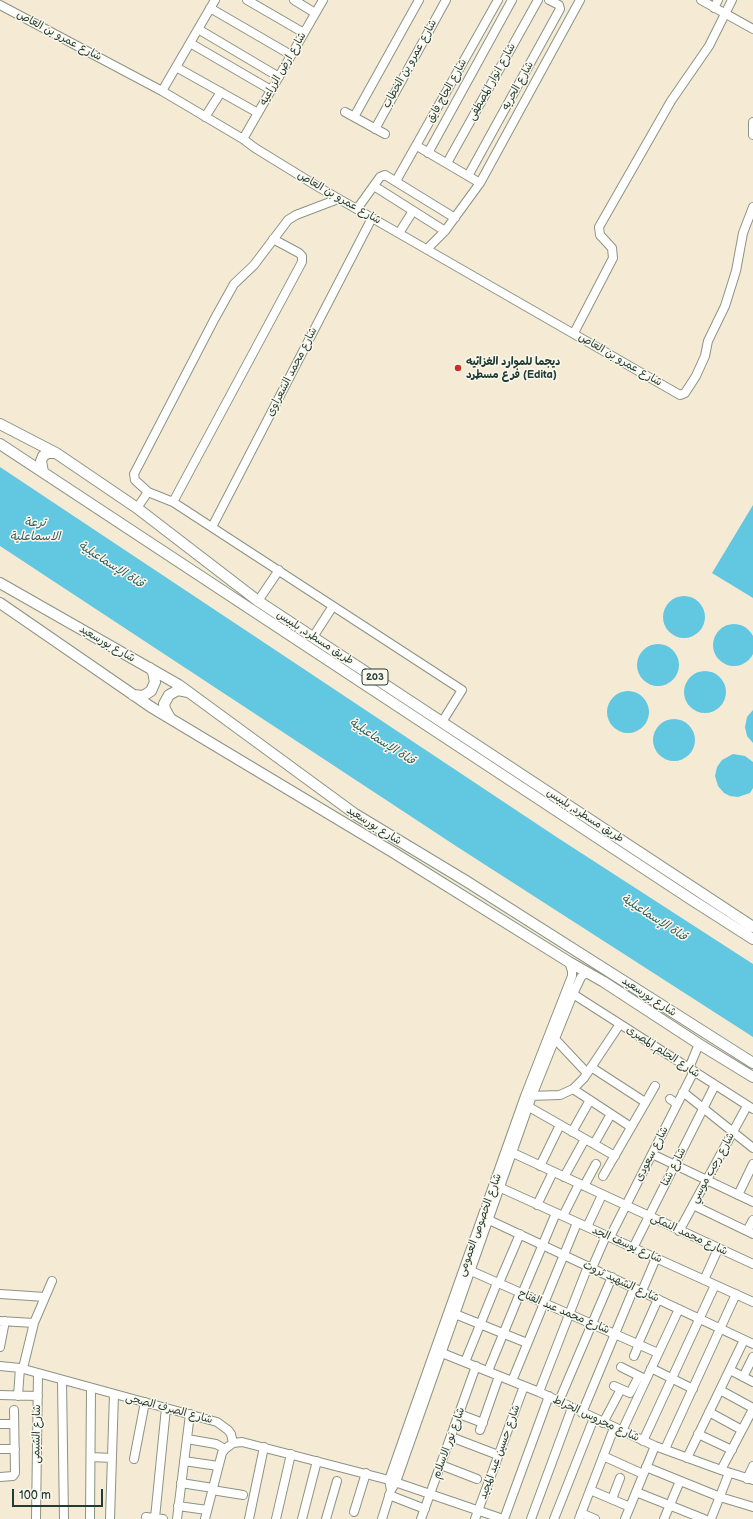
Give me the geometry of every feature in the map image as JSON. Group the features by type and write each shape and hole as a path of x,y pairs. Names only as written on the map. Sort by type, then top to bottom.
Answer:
{"main road":[{"name":"طريق مسطرد, بلبيس","path":"0,424 56,452 137,508 258,601 753,927"},
{"name":"طريق مسطرد, بلبيس","path":"0,444 682,894 753,938"},
{"path":"43,472 41,461 43,456 48,453 56,452"},
{"name":"شارع بورسعيد","path":"0,582 150,668 188,692 355,814 479,890 753,1063"},
{"name":"شارع بورسعيد","path":"0,603 133,695 391,851 569,962 613,987 699,1044 753,1077"},
{"path":"133,695 142,696 151,691 155,682 155,677 150,668"},
{"path":"170,718 165,709 166,699 173,692 178,690 188,692"}],"street":[{"path":"162,91 215,0"},
{"path":"247,0 304,33"},
{"path":"294,0 316,13"},
{"name":"شارع ارض الزراعيه","path":"243,139 323,0"},
{"path":"354,117 418,0"},
{"name":"شارع عمرو بن الخطاب","path":"375,129 446,0"},
{"name":"شارع الحاج فايق","path":"396,181 498,0"},
{"path":"428,153 512,0"},
{"name":"شارع انوار المصطفى","path":"447,164 538,0"},
{"name":"شارع الحريه","path":"468,176 560,9 559,5 549,0"},
{"path":"427,249 445,231 480,183 580,0"},
{"path":"701,0 753,29"},
{"path":"714,8 718,0"},
{"path":"574,333 613,258 612,248 600,235 599,227 671,101 709,46 732,0"},
{"name":"شارع عمرو بن العاص","path":"0,4 162,91 243,139 255,148 338,199 678,394 685,393 696,376 705,356 708,341 725,306 736,271 743,234 753,207"},
{"path":"210,8 291,55"},
{"path":"198,30 279,77"},
{"path":"190,43 271,90"},
{"path":"176,67 258,113"},
{"path":"205,117 221,92"},
{"path":"345,112 385,134"},
{"path":"753,122 753,135"},
{"path":"417,146 480,183"},
{"path":"357,210 382,176 387,176 455,218"},
{"path":"374,186 445,231"},
{"path":"338,199 292,217 288,220 254,265 234,284 134,474 135,480 148,492 173,502 462,690 442,722"},
{"path":"399,233 413,210"},
{"name":"شارع محمد الشعراوى","path":"212,527 372,218"},
{"path":"173,502 302,262 302,256 299,253 273,239"},
{"path":"137,508 148,492"},
{"path":"258,601 279,570"},
{"path":"313,637 333,606"},
{"name":"شارع الخصوص العمومى","path":"382,1519 393,1481 572,976 569,962"},
{"name":"شارع الخصوص العمومى","path":"393,1481 442,1353 501,1188 529,1107 529,1096 555,1039 573,994 581,977 587,972"},
{"name":"شارع الحلم المصرى","path":"573,994 750,1107"},
{"path":"529,1096 560,1095 573,1089 579,1084 620,1024"},
{"path":"555,1039 589,1070 645,1102"},
{"name":"شارع سعودى","path":"539,1392 569,1314 590,1267 626,1206 683,1092 699,1044"},
{"name":"شارع شتا","path":"633,1248 715,1085"},
{"path":"604,1176 655,1086"},
{"path":"573,1089 631,1127"},
{"path":"683,1092 753,1148"},
{"path":"670,1099 677,1104"},
{"path":"572,1132 590,1100"},
{"path":"529,1107 615,1156"},
{"name":"شارع رجب موسي","path":"679,1231 733,1132 750,1107"},
{"path":"594,1144 611,1114"},
{"path":"540,1166 560,1125"},
{"path":"564,1177 585,1139"},
{"name":"شارع محمد النمكى","path":"513,1153 753,1264"},
{"path":"652,1154 753,1202"},
{"path":"488,1371 543,1245 560,1215 596,1164"},
{"path":"738,1195 753,1164"},
{"path":"537,1205 553,1172"},
{"name":"شارع يوسف الجد","path":"501,1188 753,1302"},
{"path":"587,1227 602,1195"},
{"path":"693,1205 750,1232 753,1220"},
{"name":"شارع الشهيد ثروت","path":"489,1220 753,1344"},
{"path":"512,1381 577,1223"},
{"path":"465,1362 480,1324 520,1234"},
{"path":"704,1280 718,1249"},
{"path":"582,1413 615,1334 656,1258"},
{"name":"شارع محمد عبد الفتاح","path":"471,1271 658,1353"},
{"path":"559,1401 612,1277"},
{"path":"18,1396 22,1368 34,1323 52,1281"},
{"path":"643,1441 715,1285"},
{"path":"0,1294 45,1297"},
{"path":"665,1449 736,1294"},
{"path":"634,1356 658,1299"},
{"path":"603,1423 617,1387 630,1393 651,1368 679,1309"},
{"path":"455,1314 527,1344"},
{"path":"0,1347 3,1321 34,1323"},
{"path":"687,1458 744,1340"},
{"name":"شارع محروس الخراط","path":"442,1353 549,1396 603,1423 655,1446 750,1480"},
{"path":"743,1377 753,1357"},
{"name":"شارع الصرف الصحى","path":"0,1366 22,1368 222,1424 231,1434 232,1443"},
{"name":"شارع نور الاسلام","path":"422,1519 476,1366"},
{"path":"621,1367 642,1378"},
{"path":"651,1368 693,1388"},
{"path":"730,1370 753,1382"},
{"name":"شارع الشيمى","path":"36,1519 38,1373"},
{"path":"459,1414 482,1426 499,1376"},
{"path":"595,1519 580,1516 603,1456 618,1430 642,1378"},
{"path":"62,1380 64,1519"},
{"name":"شارع حسين عبد المجيد","path":"475,1519 524,1386"},
{"path":"90,1519 91,1388"},
{"path":"711,1519 720,1497 725,1472 732,1450 753,1409 720,1390"},
{"path":"110,1519 114,1394"},
{"path":"0,1395 38,1396"},
{"path":"205,1519 222,1453 232,1443 242,1442 366,1473 503,1519 549,1396"},
{"path":"134,1459 145,1402"},
{"path":"155,1518 166,1408"},
{"path":"531,1519 572,1408"},
{"path":"0,1477 13,1476 15,1473 14,1410"},
{"path":"709,1412 742,1430"},
{"path":"177,1519 190,1414"},
{"path":"554,1519 594,1418"},
{"path":"0,1424 14,1424"},
{"path":"698,1434 732,1450"},
{"path":"450,1437 498,1455"},
{"path":"187,1438 216,1444 225,1449"},
{"path":"628,1518 630,1507 655,1446"},
{"path":"249,1519 264,1447"},
{"path":"0,1449 15,1449"},
{"path":"276,1519 291,1454"},
{"path":"91,1456 112,1458"},
{"path":"603,1456 753,1507"},
{"path":"184,1461 218,1466"},
{"path":"302,1519 317,1461"},
{"path":"440,1465 477,1479"},
{"path":"750,1480 753,1466"},
{"path":"354,1512 366,1473"},
{"path":"612,1499 620,1478"},
{"path":"326,1519 337,1481"},
{"path":"664,1519 680,1481"},
{"path":"181,1484 243,1496"},
{"path":"590,1490 630,1507"},
{"path":"636,1492 704,1519"},
{"path":"390,1493 425,1509"},
{"path":"178,1506 208,1510"},
{"path":"146,1517 163,1519"}],"water":[{"name":"ترعة الاسماعلية","path":"0,467 558,838 753,964 753,1037 459,848 0,546"},
{"path":"753,505 753,598 712,573"},
{"path":"680,596 688,596 696,599 702,605 705,617 702,629 696,635 688,638 680,638 672,635 666,629 663,621 663,613 666,605 672,599"},
{"path":"730,624 738,624 749,630 755,641 755,649 749,660 738,666 730,666 719,660 713,649 713,641 719,630"},
{"path":"654,644 662,644 670,647 676,653 679,665 676,677 670,683 662,686 654,686 646,683 640,677 637,669 637,661 640,653 646,647"},
{"path":"701,671 709,671 717,674 723,680 726,692 723,704 717,710 709,713 701,713 693,710 687,704 684,696 684,688 687,680 693,674"},
{"path":"624,691 632,691 640,694 646,700 649,712 646,724 640,730 632,733 624,733 616,730 610,724 607,716 607,708 610,700 616,694"},
{"path":"753,710 753,743 747,736 745,727 747,717"},
{"path":"670,719 678,719 686,722 692,728 695,740 692,752 686,758 678,761 670,761 662,758 656,752 653,744 653,736 656,728 662,722"},
{"path":"733,754 745,756 753,762 753,788 750,793 738,797 730,796 724,793 718,786 715,776 717,767 722,760"}],"place":[{"name":"ديجما للموارد الغزائيه فرع مسطرد (Edita)","path":"458,368"}],"water label":[{"name":"قناة الإسماعيلية","path":"111,565"},
{"name":"قناة الإسماعيلية","path":"382,742"},
{"name":"قناة الإسماعيلية","path":"654,918"}]}
